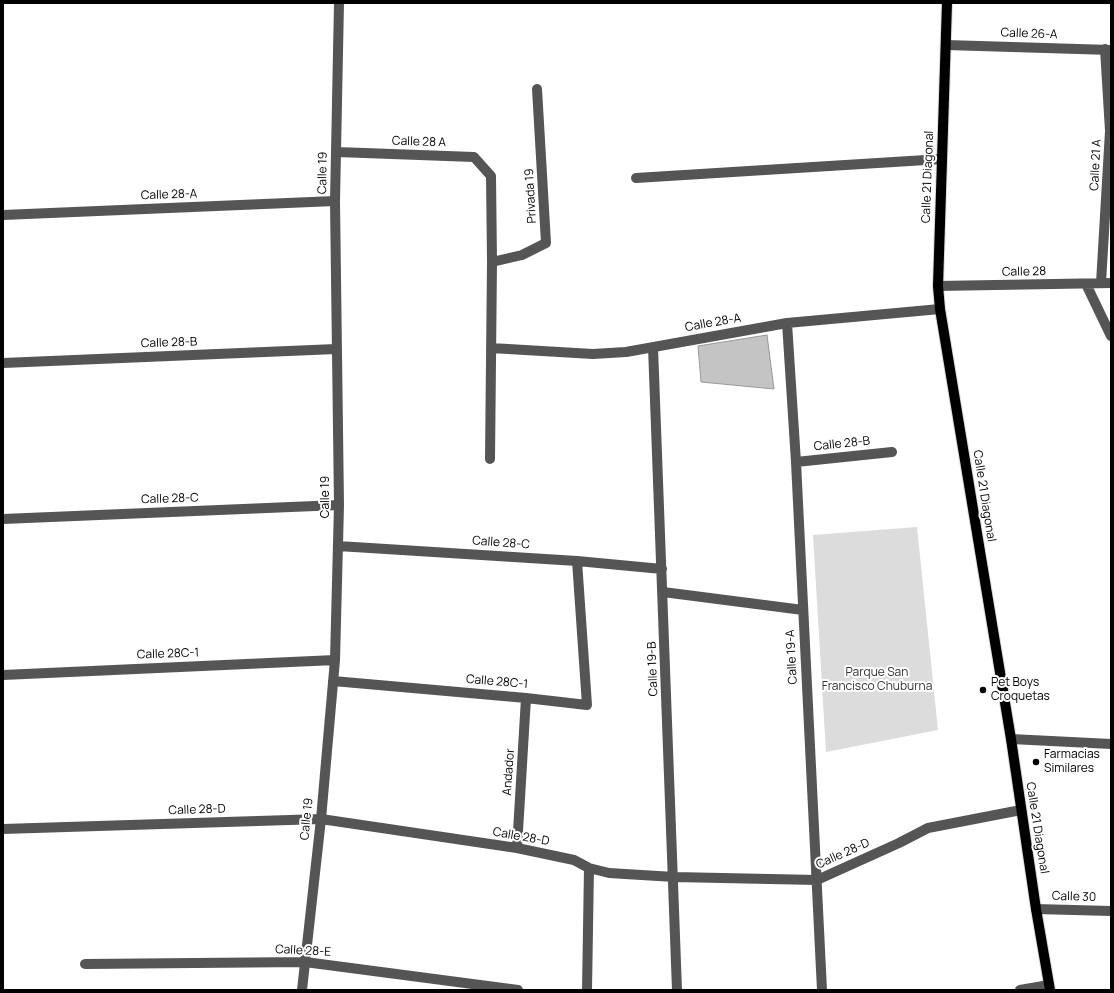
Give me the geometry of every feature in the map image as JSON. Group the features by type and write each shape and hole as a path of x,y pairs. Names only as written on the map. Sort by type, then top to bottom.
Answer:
{"main road":[{"name":"Calle 21 Diagonal","path":"947,3 938,286 940,309 1011,739 1036,909 1050,988"}],"street":[{"name":"Calle 19","path":"302,990 321,819 335,660 339,505 335,201 339,3"},
{"name":"Calle 26-A","path":"946,45 1108,49"},
{"name":"Calle 21 A","path":"1100,283 1110,130 1108,49"},
{"name":"Privada 19","path":"492,262 522,255 546,243 537,89"},
{"name":"Calle 28 A","path":"337,152 474,157 491,176 492,262"},
{"path":"636,178 942,159"},
{"name":"Calle 28-A","path":"3,214 335,201"},
{"path":"490,459 492,262"},
{"name":"Calle 28","path":"938,286 1111,283"},
{"path":"1086,284 1111,336"},
{"name":"Calle 28-A","path":"491,348 593,354 626,352 787,323 940,309"},
{"name":"Calle 19-A","path":"787,323 796,462 822,990"},
{"name":"Calle 19-B","path":"653,347 674,877 677,990"},
{"name":"Calle 28-B","path":"3,363 336,349"},
{"name":"Calle 28-B","path":"796,462 892,452"},
{"name":"Calle 28-C","path":"3,519 339,505"},
{"name":"Calle 28-C","path":"338,546 577,561 662,569"},
{"name":"Calle 28C-1","path":"333,681 526,698 587,705 577,561"},
{"path":"663,592 803,610"},
{"name":"Calle 28C-1","path":"3,675 335,660"},
{"name":"Andador","path":"517,848 526,698"},
{"path":"1011,739 1111,744"},
{"name":"Calle 28-D","path":"3,829 321,819 517,848 574,860 589,868 609,873 674,877 817,880 899,843 928,828 1021,810"},
{"path":"587,990 589,868"},
{"name":"Calle 30","path":"1036,909 1111,911"},
{"name":"Calle 28-E","path":"85,964 305,962 518,990"},
{"path":"1020,990 1050,988"}],"green space":[{"name":"Parque San Francisco Chuburna","path":"917,527 938,730 826,752 813,535"}],"building":[{"path":"767,335 774,389 701,382 698,346"}],"place":[{"name":"Pet Boys Croquetas","path":"983,690"},
{"name":"Farmacias Similares","path":"1036,762"}]}
